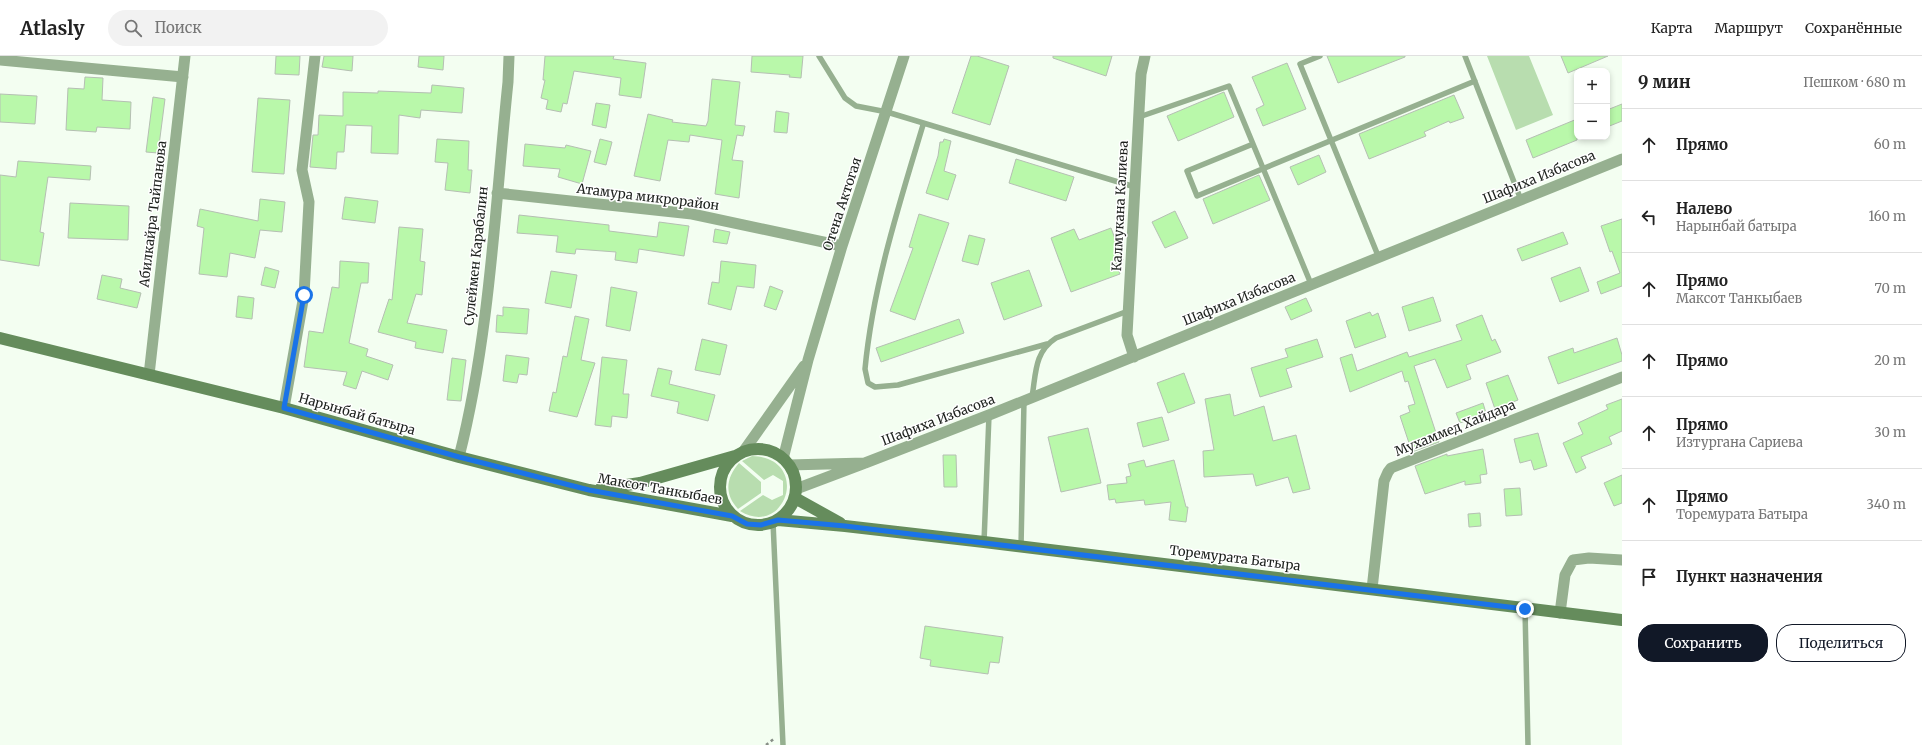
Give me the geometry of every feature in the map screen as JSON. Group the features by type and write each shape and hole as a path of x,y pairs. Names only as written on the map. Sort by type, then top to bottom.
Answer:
{"street":[{"name":"Абилкайра Тайпанова","path":"149,375 185,56"},
{"path":"284,408 304,295 309,202 302,170 315,56"},
{"name":"Сулеймен Карабалин","path":"459,457 471,408 485,313 508,82 509,56"},
{"name":"Отена Актогая","path":"786,462 808,360 842,246 887,112 904,56"},
{"name":"Калмукана Калиева","path":"1134,357 1127,335 1141,74 1145,56"},
{"path":"0,60 183,77"},
{"name":"Шафиха Избасова","path":"795,493 865,463 1134,357 1622,159"},
{"name":"Атамура микрорайон","path":"497,193 692,214 842,246"},
{"name":"Нарынбай батыра","path":"0,338 284,408 459,457 589,490"},
{"name":"Отена Актогая","path":"739,454 808,360"},
{"name":"Мухаммед Хайдара","path":"1372,589 1384,481 1391,468 1622,377"},
{"path":"751,450 768,450 786,462 796,480 795,493 786,512 775,521 761,525 747,524 732,516 722,502 720,485 724,469 739,454 751,450"},
{"name":"Максот Танкыбаев","path":"589,490 640,483 739,454"},
{"path":"786,462 865,463"},
{"name":"Максот Танкыбаев","path":"589,490 732,516"},
{"path":"795,493 845,526"},
{"name":"Торемурата Батыра","path":"775,521 845,526 984,542 1622,620"},
{"path":"1560,613 1565,575 1573,560 1588,558 1622,560"}],"lane":[{"path":"819,56 845,98 856,106 887,112 924,125 1135,187"},
{"path":"1320,56 1300,64 1379,258"},
{"path":"1465,56 1521,200"},
{"path":"1253,144 1187,172 1197,196 1475,81"},
{"path":"1139,117 1229,86 1311,284"},
{"path":"924,125 890,236 878,282 864,369 868,383 875,387 898,385 1047,344 1081,328 1128,311"},
{"path":"1021,547 1028,399 1042,350 1047,344"},
{"path":"984,542 989,415"},
{"path":"775,521 783,745"},
{"path":"1525,609 1528,745"}],"green space":[{"path":"1487,56 1529,56 1553,115 1516,130"},
{"path":"752,456 771,460 782,469 787,482 786,495 780,506 770,514 756,517 740,511 763,495 772,500 783,495 783,481 773,475 764,480 742,461"},
{"path":"739,463 761,482 761,493 738,509 730,498 728,486 731,474"}],"building":[{"path":"276,56 300,56 299,75 275,74"},
{"path":"324,56 353,56 352,71 322,67"},
{"path":"419,56 444,56 443,70 418,67"},
{"path":"545,56 614,56 613,59 646,63 641,98 619,95 621,78 574,71 567,104 563,103 561,112 546,109 548,100 541,98 545,80 543,80"},
{"path":"752,56 803,56 801,78 789,77 790,75 751,72"},
{"path":"971,56 977,56 1009,66 990,125 952,113"},
{"path":"1053,56 1112,56 1106,76 1053,58"},
{"path":"1327,56 1405,56 1405,57 1338,83"},
{"path":"1561,56 1608,56 1580,68 1574,68 1574,70 1568,73"},
{"path":"1287,63 1306,109 1263,126 1256,109 1264,105 1252,77"},
{"path":"85,77 103,78 102,100 131,102 130,129 97,127 96,132 66,130 68,88 84,89"},
{"path":"712,79 740,82 735,125 745,126 743,136 737,135 732,160 743,161 739,198 715,194 722,140 690,135 689,142 668,140 660,181 634,176 648,114 673,120 672,122 706,126 708,121"},
{"path":"432,85 464,88 462,113 421,110 420,118 399,115 398,154 371,153 372,126 346,125 344,152 337,152 336,169 310,167 313,135 318,135 319,115 343,116 343,92 378,93 378,91 431,93"},
{"path":"1224,92 1234,117 1178,141 1167,116"},
{"path":"0,94 37,96 35,124 0,122"},
{"path":"1454,95 1464,118 1450,123 1449,121 1424,132 1426,136 1369,159 1359,134"},
{"path":"153,97 165,99 158,153 146,152"},
{"path":"258,98 290,100 284,174 252,172"},
{"path":"596,103 610,105 606,128 592,125"},
{"path":"1622,104 1622,121 1610,126 1610,109"},
{"path":"776,111 789,113 787,133 774,132"},
{"path":"1574,120 1574,140 1577,140 1533,158 1526,140"},
{"path":"437,139 469,141 468,170 472,170 470,193 445,190 448,163 435,162"},
{"path":"600,139 612,142 606,165 594,162"},
{"path":"944,139 951,141 944,171 956,175 948,200 926,193 938,156 940,142 943,142"},
{"path":"525,144 565,148 566,145 591,151 582,184 558,177 560,169 523,166"},
{"path":"1319,155 1326,172 1298,185 1290,167"},
{"path":"1016,159 1074,177 1066,201 1009,183"},
{"path":"18,161 91,166 90,180 48,177 40,232 44,233 39,266 0,260 0,175 16,177"},
{"path":"1259,175 1270,200 1213,224 1203,199"},
{"path":"345,197 378,201 375,223 342,219"},
{"path":"260,199 285,202 282,232 260,230 255,258 230,253 227,277 199,274 204,228 197,226 200,209 258,221"},
{"path":"70,203 129,206 128,240 68,238"},
{"path":"1175,211 1188,238 1165,248 1152,222"},
{"path":"919,214 949,223 915,320 890,311 913,248 909,247"},
{"path":"519,215 609,225 609,231 657,237 659,222 689,226 684,256 639,249 637,263 615,260 616,252 576,249 575,254 556,252 558,236 517,233"},
{"path":"1622,219 1622,286 1601,294 1597,282 1620,273 1612,251 1610,252 1601,226"},
{"path":"399,227 423,229 420,261 425,262 422,295 416,294 407,323 447,330 443,353 415,348 416,342 378,332 389,299 392,300"},
{"path":"1111,228 1123,260 1116,263 1120,274 1071,292 1051,238 1074,229 1079,240"},
{"path":"715,229 730,232 727,244 713,242"},
{"path":"1563,232 1568,244 1522,261 1517,249"},
{"path":"969,235 985,239 978,265 962,261"},
{"path":"340,261 369,263 368,283 361,283 349,343 368,349 366,356 393,365 388,380 362,371 356,389 343,385 347,372 304,367 309,331 323,333 332,287 339,288"},
{"path":"721,261 756,265 754,288 737,286 731,310 708,304 712,282 719,283"},
{"path":"265,267 279,271 275,288 261,285"},
{"path":"1580,267 1589,291 1560,302 1551,278"},
{"path":"1029,270 1042,306 1004,320 991,283"},
{"path":"551,271 577,275 571,308 545,303"},
{"path":"102,275 122,279 120,288 141,293 137,308 97,299"},
{"path":"770,286 783,291 776,310 764,306"},
{"path":"611,287 637,292 630,331 606,326"},
{"path":"238,296 254,298 252,319 236,317"},
{"path":"1433,297 1441,321 1409,331 1402,307"},
{"path":"1306,298 1312,311 1291,320 1285,307"},
{"path":"503,307 529,309 527,334 496,332 497,315 503,316"},
{"path":"1370,312 1372,316 1378,313 1386,337 1355,348 1346,321"},
{"path":"1482,315 1492,341 1495,339 1501,352 1466,365 1471,379 1447,388 1435,359 1414,366 1439,442 1412,452 1400,416 1410,412 1408,406 1415,404 1408,381 1405,382 1402,371 1350,392 1340,358 1352,354 1357,371 1407,352 1409,357 1462,340 1456,325"},
{"path":"575,316 589,319 581,360 595,363 577,417 549,411 553,392 556,393 563,356 567,357"},
{"path":"959,319 964,333 881,362 876,348"},
{"path":"1617,338 1622,355 1622,361 1558,384 1548,357 1573,348 1574,353"},
{"path":"702,339 727,345 720,375 695,370"},
{"path":"1317,339 1323,357 1286,369 1292,387 1260,397 1251,368 1288,357 1285,349"},
{"path":"506,355 529,358 527,375 519,374 517,383 503,381"},
{"path":"602,357 627,360 623,394 629,394 627,418 612,416 611,427 595,425"},
{"path":"452,358 466,360 461,401 447,400"},
{"path":"658,368 672,371 669,384 715,395 708,421 677,413 679,402 651,396"},
{"path":"1184,373 1195,403 1168,413 1157,383"},
{"path":"1508,375 1518,400 1495,409 1486,383"},
{"path":"1230,394 1234,416 1264,406 1273,441 1296,435 1310,489 1293,493 1288,477 1256,486 1253,474 1204,477 1203,451 1214,450 1205,399"},
{"path":"1622,399 1622,431 1609,437 1612,444 1581,457 1586,468 1576,473 1563,443 1583,434 1578,423 1608,409 1606,405"},
{"path":"1483,403 1486,413 1460,423 1456,413"},
{"path":"1162,417 1169,440 1143,447 1137,423"},
{"path":"1088,428 1101,483 1061,492 1048,437"},
{"path":"1538,433 1547,466 1534,470 1531,460 1520,463 1514,439"},
{"path":"1483,449 1487,474 1480,475 1481,483 1465,485 1465,481 1425,494 1415,466 1447,454 1447,456"},
{"path":"943,455 956,455 957,487 944,487"},
{"path":"1144,460 1146,467 1174,460 1186,507 1188,507 1186,522 1169,520 1171,502 1145,505 1144,500 1116,503 1115,499 1109,500 1107,485 1127,483 1126,477 1131,476 1128,464"},
{"path":"1622,475 1622,503 1614,506 1604,483"},
{"path":"1520,488 1522,515 1506,516 1504,489"},
{"path":"1480,513 1481,526 1469,527 1468,514"},
{"path":"925,626 1003,637 999,663 990,662 988,674 930,666 931,660 920,658"}],"route":[{"path":"304,295 284,408 459,457 589,490 732,516 747,524 761,525 778,520 845,526 1372,589 1525,609"}]}
